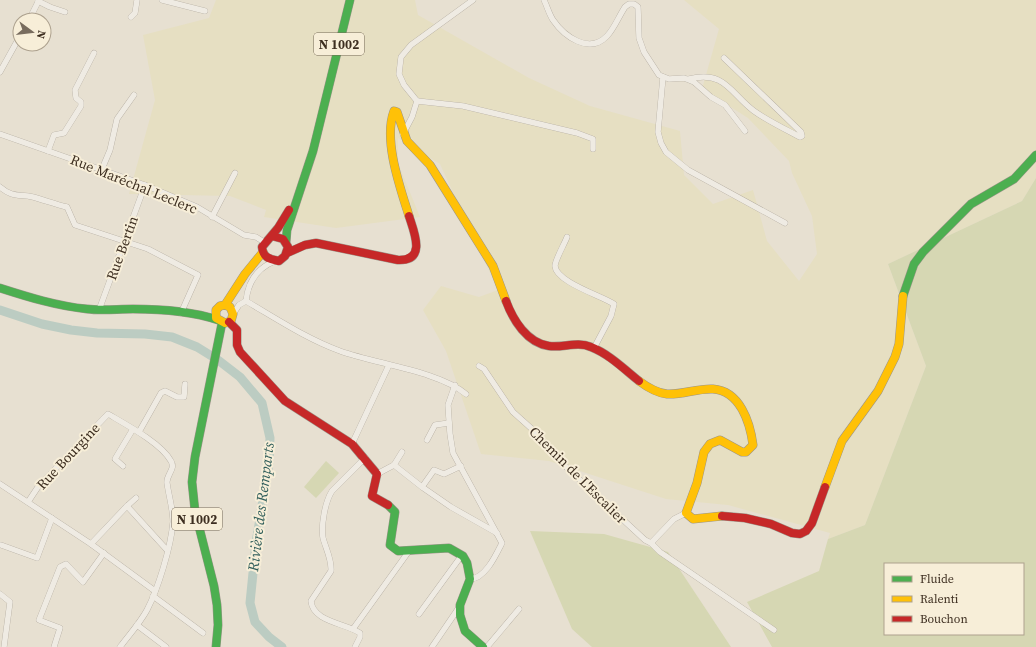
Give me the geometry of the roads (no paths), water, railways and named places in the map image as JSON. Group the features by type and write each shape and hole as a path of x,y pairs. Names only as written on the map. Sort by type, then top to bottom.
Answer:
{"main road":[{"name":"N 1002","path":"286,243 287,230 299,189 313,151 350,0"},
{"path":"286,243 306,245 321,243 398,260 407,260 411,258 417,250 417,244 392,156 390,118 394,111 399,115 403,134 412,147 430,165 493,266 509,309 526,334 534,341 549,346 579,344 594,348 642,383 658,392 667,394 712,389 725,392 740,404 751,431 753,445 746,452 742,452 720,440 710,444 704,452 697,483 686,513 693,519 725,516 751,520 772,524 792,533 800,534 806,531 812,523 842,441 878,391 895,357 900,339 903,297 914,264 923,252 971,204 1014,179 1036,155"},
{"name":"N 1002","path":"272,236 288,213 299,189"},
{"path":"274,261 268,259 263,252 264,242 272,236 280,237 286,243 287,253"},
{"path":"255,264 283,259 287,253 306,245"},
{"name":"N 1002","path":"216,647 218,624 217,596 195,510 192,488 196,456 218,338 227,315 231,296 245,274 255,264 263,252"},
{"path":"0,288 76,308 99,310 133,308 206,316 227,315 237,330 236,345 240,352 289,405 352,444 377,474 372,490 373,497 376,501 392,506 395,512 390,545 398,551 449,548 462,555 467,563 470,579 460,605 460,615 464,631 483,647"},
{"name":"N 1002","path":"206,316 220,306 227,315"}],"street":[{"path":"131,17 135,13 137,0"},
{"path":"162,0 205,11"},
{"path":"403,134 412,117 416,101 400,77 399,66 401,57 411,45 473,0"},
{"path":"544,0 551,18 558,27 581,43 591,44 600,42 608,36 625,7 629,4 634,4 638,7 639,38 644,52 652,66 663,77 670,79 689,79 698,77 716,78 724,82 754,110 800,137 802,136 801,132 724,58"},
{"path":"33,12 38,1 50,8 65,12"},
{"path":"0,72 12,50"},
{"path":"48,151 54,134 64,133 81,106 81,102 76,98 75,90 94,53"},
{"path":"663,77 658,132 661,143 666,152 688,170 785,223"},
{"path":"689,79 711,97 725,105 745,131"},
{"path":"102,169 110,150 117,119 134,95"},
{"path":"416,101 463,106 577,133 593,139 593,149"},
{"name":"Rue Maréchal Leclerc","path":"0,134 145,185 197,207 244,235 256,237 264,242"},
{"path":"212,217 235,172"},
{"name":"Rue Bertin","path":"99,310 145,185"},
{"path":"0,187 8,194 32,197 67,208 75,225 124,240 165,257 198,275 180,313"},
{"path":"567,237 556,263 558,271 568,281 614,304 609,321 594,348"},
{"path":"246,301 247,290 257,273 262,268 274,261"},
{"path":"227,315 246,301"},
{"path":"246,301 323,344 455,386 466,394"},
{"path":"352,444 389,365"},
{"name":"Chemin de L'Escalier","path":"479,366 484,369 510,408 532,429 568,469 632,529 651,543 660,552 774,630"},
{"path":"139,432 161,393 165,391 177,397 184,397 185,384"},
{"path":"455,386 449,400 449,423 453,452 502,543 496,555 480,576 470,579"},
{"name":"Rue Bourgine","path":"28,502 38,487 108,414 139,432 173,462 172,470 167,481 172,505 172,523 167,550 154,593 146,611 120,647"},
{"path":"426,440 435,424 449,423"},
{"path":"124,466 115,459 133,429"},
{"path":"377,474 394,464 402,452"},
{"path":"355,647 360,634 353,629 325,619 312,606 311,601 329,576 331,569 323,537 324,522 329,497 332,491 365,458"},
{"path":"394,464 451,507 497,533"},
{"path":"422,486 434,470 444,474 461,466"},
{"path":"0,484 104,553 203,633"},
{"path":"91,544 136,498"},
{"path":"127,506 167,550"},
{"path":"651,543 674,519 686,513"},
{"path":"1,545 37,558 52,518"},
{"path":"353,629 409,551"},
{"path":"54,647 60,628 39,620 60,566 66,564 83,582 104,553"},
{"path":"420,614 462,555"},
{"path":"0,594 10,602 4,647"},
{"path":"432,647 460,605"},
{"path":"487,647 519,609"},
{"path":"137,625 166,647"}],"waterway":[{"name":"Rivière des Remparts","path":"0,310 42,324 71,330 172,337 197,347 218,360 240,377 262,403 270,438 269,463 256,543 250,603 255,622 269,637 282,647"}]}
